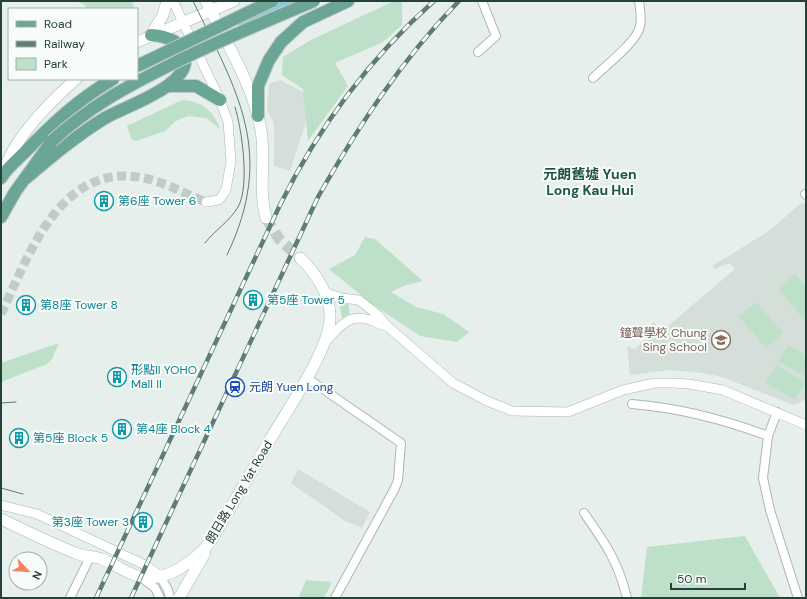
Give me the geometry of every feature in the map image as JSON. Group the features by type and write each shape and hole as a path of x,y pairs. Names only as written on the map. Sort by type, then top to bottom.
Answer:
{"main road":[{"path":"151,35 168,1"},
{"path":"206,1 249,91 258,116"},
{"path":"138,42 151,35 183,24 234,1"},
{"path":"138,65 192,37 272,1"},
{"path":"1,176 47,137 74,121 99,102 132,84 201,57 314,1"},
{"path":"266,218 262,198 264,151 258,116 258,86 269,60 281,42 302,22 348,1"},
{"path":"26,179 60,150 106,118 169,86 178,77 185,64 183,49 171,39 151,35"},
{"path":"1,176 5,158 38,116 75,80"},
{"path":"1,217 26,179 47,137 65,112 111,80"},
{"path":"169,86 196,86 220,100"},
{"name":"朗日路 Long Yat Road","path":"1,519 78,554 103,559 139,577 160,576 188,563 199,555 211,541 307,378 329,330 330,314 324,292 308,265 300,258"},
{"path":"179,598 211,541"}],"street":[{"path":"173,1 183,24 192,37 225,111 230,134 230,174 222,197 214,202 206,202"},
{"path":"478,52 496,36 482,1"},
{"path":"593,78 613,58 628,47 640,27 639,1"},
{"path":"324,292 340,298 359,300 379,316 387,326 453,383 487,401 512,411 568,412 622,390 656,383 672,383 690,384 723,390 806,425"},
{"path":"325,341 345,323 354,319 366,319 387,326"},
{"path":"307,378 401,443 398,480 395,488 335,598"},
{"path":"632,404 662,406 692,412 730,422 768,436"},
{"path":"778,412 768,436 763,478 770,510 798,598"},
{"path":"1,505 37,514 145,565 160,576 168,590 170,598"},
{"path":"584,513 611,553 621,574 627,598"},
{"path":"70,598 97,543"},
{"path":"139,577 155,588 160,598"}],"shaded area":[{"path":"280,80 305,93 307,119 290,171 274,166 274,124 267,109 269,84"},
{"name":"鐘聲學校 Chung Sing School","path":"806,203 806,399 797,404 791,404 719,376 694,372 669,370 630,375 627,346 635,349 654,332 649,326 654,322 662,331 735,269 730,263 715,269 712,266 769,231 800,204"},
{"path":"298,469 370,512 362,528 345,521 291,483"}],"green space":[{"path":"76,1 132,1 134,8 86,8 85,5"},
{"path":"394,1 402,1 402,25 383,42 335,63 348,86 308,141 303,89 282,75 283,57 311,40"},
{"path":"182,100 196,102 206,108 211,112 220,129 206,118 188,116 176,121 165,131 136,141 132,140 127,126"},
{"path":"365,237 375,239 423,281 406,285 391,292 416,307 443,314 469,332 457,342 420,336 369,302 329,269 355,255"},
{"path":"795,274 806,287 806,318 804,320 778,288"},
{"path":"339,302 348,303 350,314 342,318"},
{"path":"756,302 783,333 766,348 739,317"},
{"path":"59,343 52,359 47,364 1,382 1,363"},
{"path":"788,345 806,355 806,377 778,361"},
{"path":"776,365 806,383 795,400 766,383"},
{"path":"745,536 780,598 641,598 647,547"},
{"path":"306,580 332,582 324,598 303,598 299,596"}],"water":[{"path":"258,1 314,1 242,33 233,13"}],"waterway":[{"path":"185,50 209,38"},
{"path":"92,100 116,87"}],"tunnel":[{"path":"1,314 23,265 36,241 52,218 69,198 90,184 115,177 144,178 167,185 206,202"},
{"path":"266,218 279,239 300,258"}],"tram line":[{"path":"193,1 224,65 236,95 245,124 250,154 249,185 241,219 227,255"},
{"path":"205,243 235,212 242,198 244,186 244,158 238,117 235,107"},
{"path":"1,403 16,402"},
{"path":"1,488 23,494"}],"railway":[{"path":"96,598 295,176 329,122 367,70 388,46 434,1"},
{"path":"131,598 318,197 382,94 438,23 459,1"}],"place":[{"name":"第6座 Tower 6","path":"104,201"},
{"name":"第5座 Tower 5","path":"253,300"},
{"name":"第8座 Tower 8","path":"26,305"},
{"name":"鐘聲學校 Chung Sing School","path":"721,340"},
{"name":"形點II YOHO Mall II","path":"117,377"},
{"name":"元朗 Yuen Long","path":"235,387"},
{"name":"第4座 Block 4","path":"122,429"},
{"name":"第5座 Block 5","path":"19,438"},
{"name":"第3座 Tower 3","path":"143,522"}],"district":[{"name":"元朗舊墟 Yuen Long Kau Hui","path":"590,182"}]}
